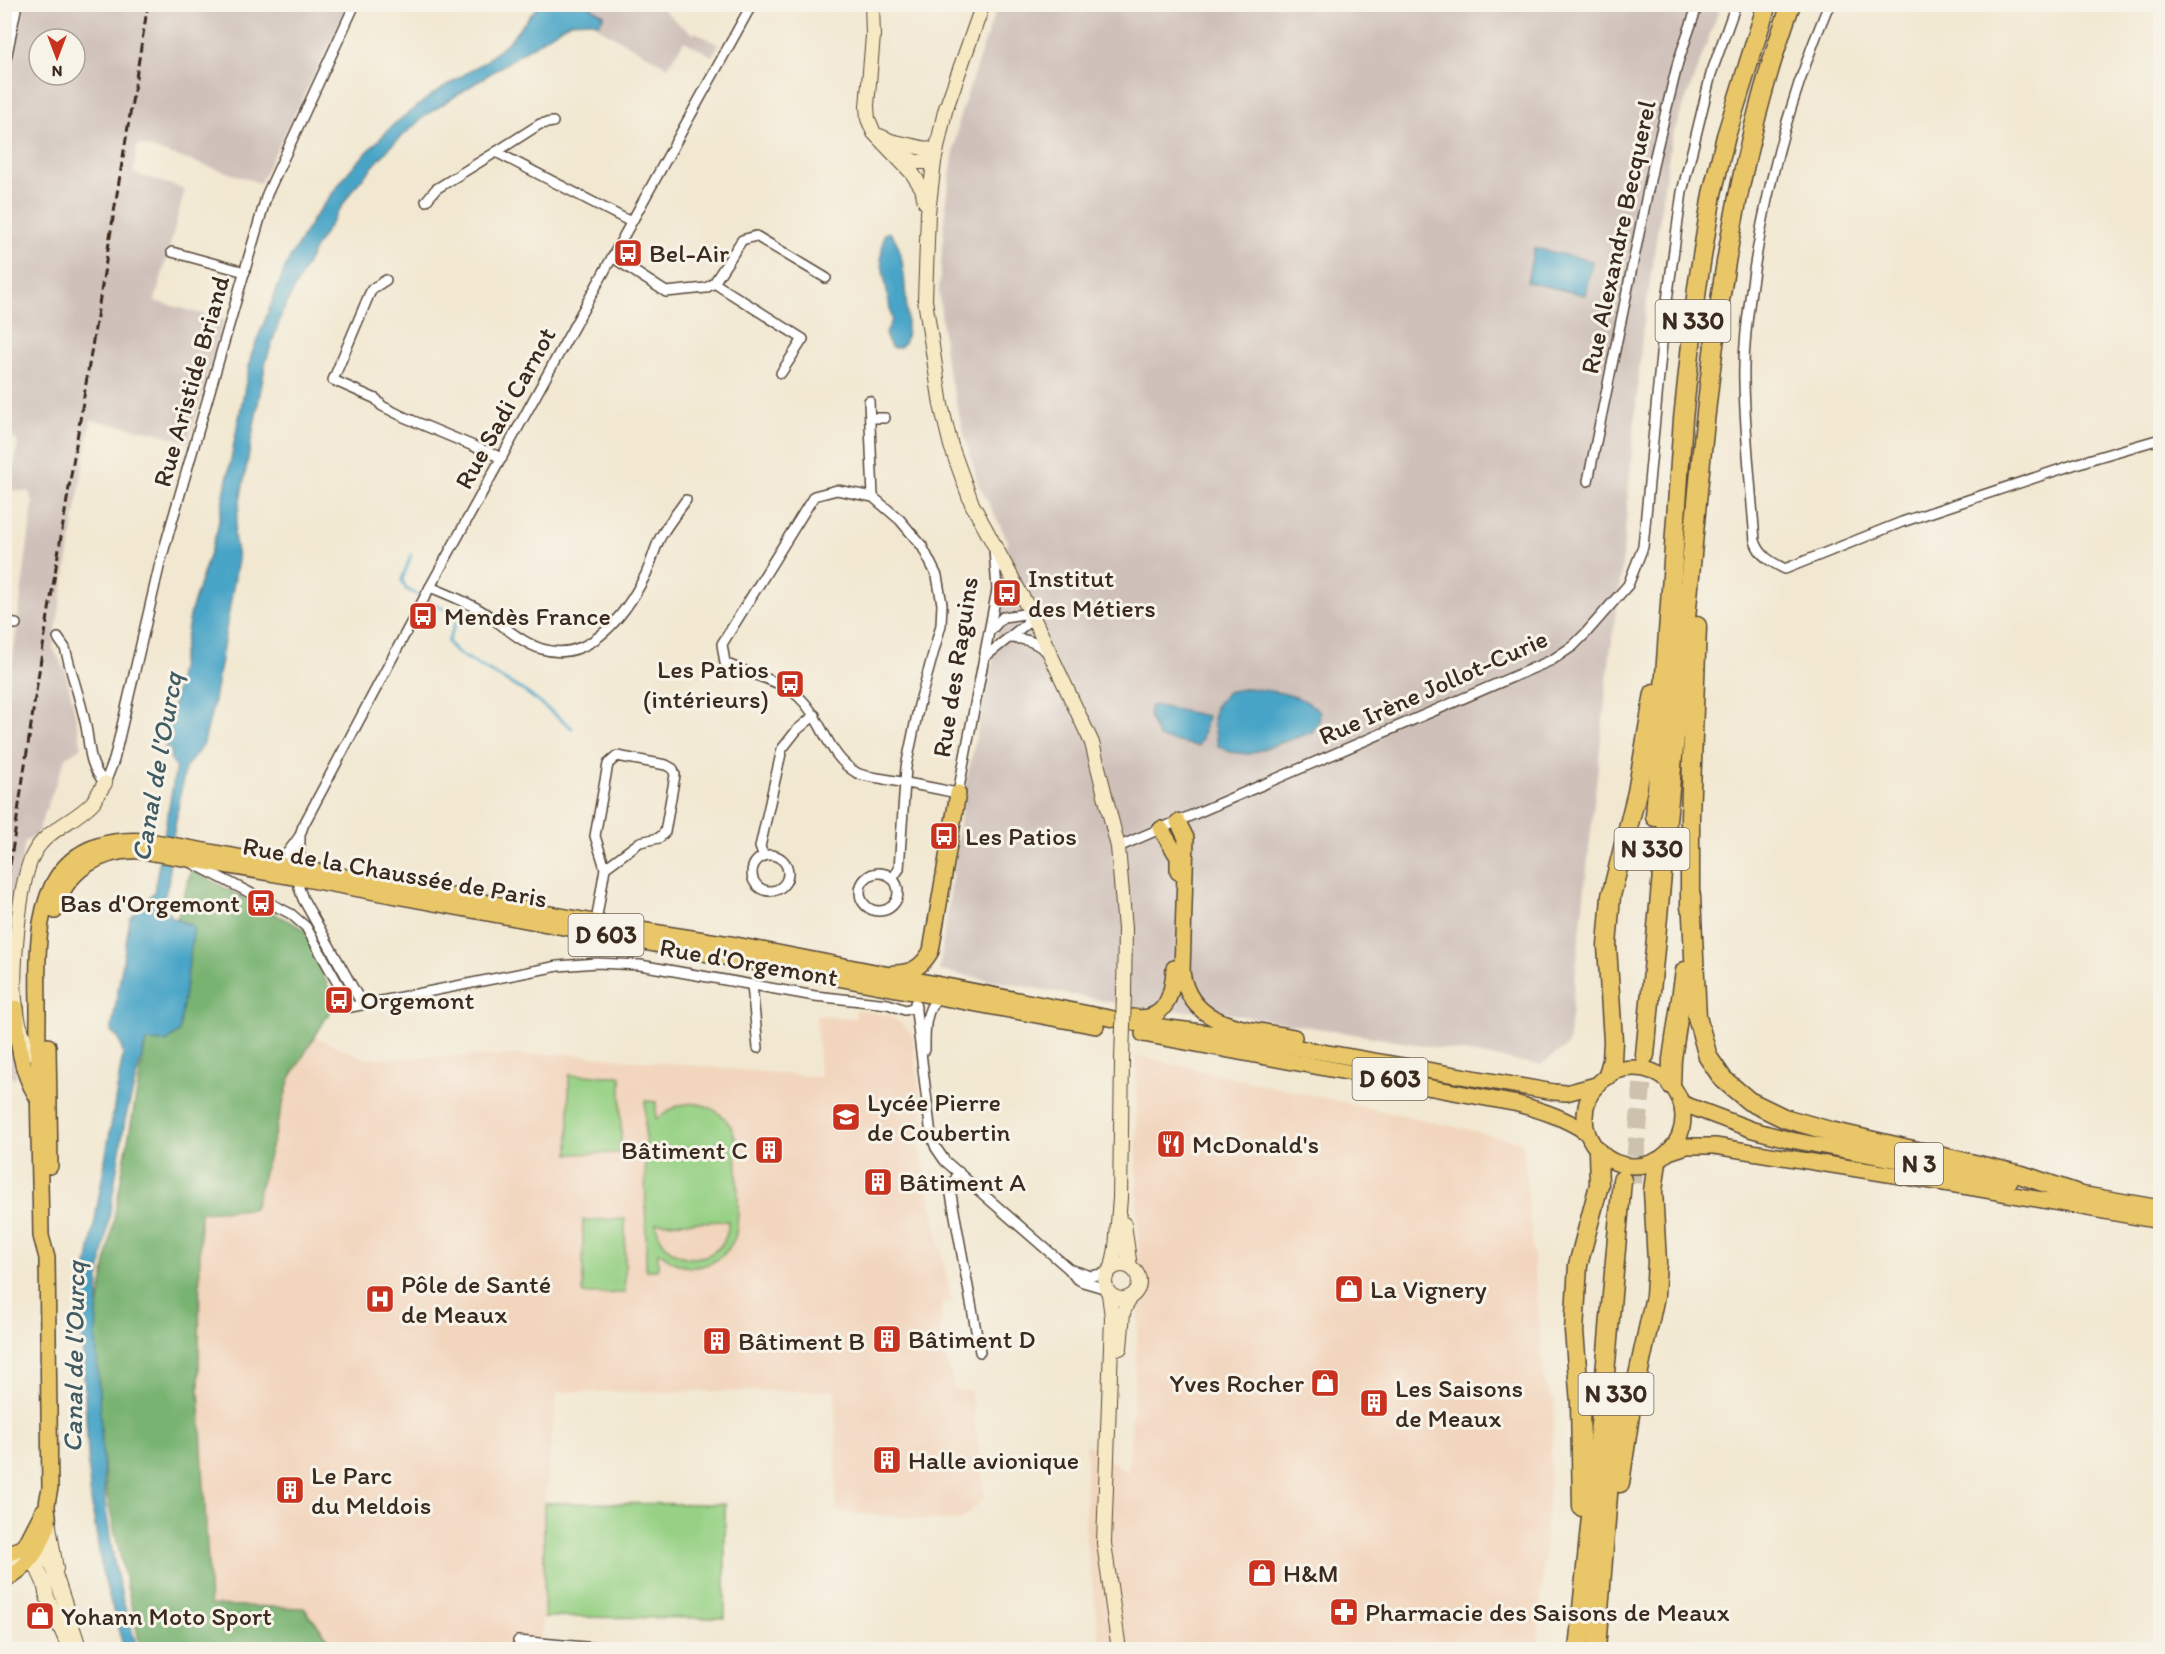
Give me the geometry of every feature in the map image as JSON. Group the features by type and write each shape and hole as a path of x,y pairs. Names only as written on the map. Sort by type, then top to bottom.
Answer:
{"highway":[{"name":"N 330","path":"1767,4 1726,136 1712,194 1699,276 1683,419 1639,1054 1710,371 1728,241 1753,131 1791,4"},
{"path":"1693,546 1698,590 1690,817 1691,896 1697,1017 1708,1058 1723,1079 1749,1101 1784,1119 2022,1175 2075,1193"},
{"path":"1602,1080 1612,1059 1613,1041 1607,946 1611,896 1637,792 1655,688 1668,646"},
{"path":"1671,1085 1672,1059 1684,987 1691,896"},
{"path":"1588,1550 1583,1528 1580,1403 1574,1331 1578,1265 1599,1185 1598,1152"},
{"path":"1600,1605 1606,1598 1631,1408 1655,1296 1657,1262 1653,1191 1663,1157"},
{"name":"N 330","path":"1578,1650 1628,1181 1596,1650"}],"main road":[{"path":"866,971 910,972 925,962 931,951 958,793"},
{"path":"1178,822 1186,838 1183,985 1194,1006 1213,1019 1231,1025 1372,1053 1449,1074"},
{"path":"1011,999 1041,1000 1139,1018 1147,1017 1162,1008 1171,995 1173,987 1178,857 1161,829"},
{"name":"Rue de la Chaussée de Paris","path":"43,1073 38,1053 38,961 46,904 54,883 68,865 83,853 102,844 120,840 186,854 736,945 866,971"},
{"name":"Rue de la Chaussée de Paris","path":"43,1073 47,952 51,927 61,893 76,873 95,859 119,851 154,848"},
{"name":"Rue de la Chaussée de Paris","path":"186,854 276,864 299,873 914,1000"},
{"name":"D 603","path":"866,971 940,992 1518,1104 1546,1112 1586,1132"},
{"name":"D 603","path":"914,1000 940,992 1011,999 1145,1025 1217,1034 1554,1092 1566,1093 1602,1080"},
{"path":"16,1008 16,1031 24,1070 27,1082 38,1099"},
{"path":"1635,1068 1648,1070 1661,1076 1671,1085 1681,1103 1682,1129 1677,1142 1663,1157 1640,1167 1625,1166 1610,1161 1598,1152 1586,1132 1584,1116 1587,1100 1602,1080 1621,1069 1635,1068"},
{"path":"43,1073 50,1144 51,1238 47,1258"},
{"name":"D 603","path":"29,1549 48,1513 51,1465 47,1258 41,1236 38,1099 43,1073"},
{"name":"N 3","path":"1681,1103 1753,1130 1791,1140 2160,1208"},
{"name":"N 3","path":"1663,1157 1687,1146 1715,1146 2160,1221"},
{"path":"4,1555 29,1549"},
{"path":"8,1574 29,1549"}],"street":[{"path":"4,69 17,4"},
{"name":"Rue Aristide Briand","path":"105,783 114,760 160,563 267,194 355,4"},
{"name":"Rue Sadi Carnot","path":"276,864 300,835 316,799 430,587 752,4"},
{"path":"872,4 873,36 868,119 874,134 912,173 922,188 928,213"},
{"path":"983,4 945,111 935,156 928,213 925,300 941,405 951,446 972,504 1031,613 1092,743 1118,848 1125,929 1120,1198 1116,1248 1110,1271 1105,1280 1112,1328 1104,1543 1120,1647"},
{"name":"Rue Alexandre Becquerel","path":"1588,481 1655,156 1678,62 1698,4"},
{"name":"Rue Irène Jollot-Curie","path":"1118,848 1552,660 1586,634 1628,585 1643,547 1664,322 1682,192 1711,74 1736,4"},
{"path":"1832,4 1827,9 1794,93 1769,186 1745,334 1743,381 1755,541 1758,551 1768,560 1785,569 1902,522 2160,438"},
{"path":"426,201 436,189 540,124 553,122"},
{"path":"874,134 935,156"},
{"path":"886,145 916,162 935,156"},
{"path":"495,152 631,222"},
{"path":"612,257 666,292 706,288 714,283 742,240 756,236 826,278"},
{"path":"172,252 245,272"},
{"path":"386,280 372,289 333,380 376,399 382,406 404,417 502,458"},
{"path":"714,283 803,339 781,373"},
{"path":"869,401 873,497"},
{"path":"870,418 885,418"},
{"path":"892,879 899,869 907,783 906,767 919,705 941,625 942,604 937,576 922,546 900,520 873,497 837,490 814,496 722,644 724,663 770,679 798,696 815,715 828,742 842,762 859,774 907,783 958,793"},
{"path":"430,587 479,609 541,649 573,650 605,634 631,601 645,576 660,538 686,500"},
{"name":"Rue des Raguins","path":"958,793 997,590 994,548"},
{"path":"991,630 1003,617 1031,613"},
{"path":"986,656 1026,624 1031,613"},
{"path":"4,623 16,624"},
{"path":"1010,638 1036,642 1051,656"},
{"path":"50,1144 44,1130 42,1064 38,1053 33,1053 24,1040 16,1008 14,980 24,885 30,860 41,843 92,803 105,783 98,775 88,747 87,733 65,648 58,639"},
{"path":"764,856 760,847 782,749 797,730 815,715"},
{"path":"596,922 605,868 595,836 609,764 617,756 666,765 673,769 675,775 665,832 659,838 640,842 605,868"},
{"name":"Rue Sadi Carnot","path":"299,873 300,835"},
{"name":"Rue d'Orgemont","path":"186,854 291,914 306,927 351,1007 579,964 611,963 640,965 815,996 888,1004 905,1010 914,1000"},
{"path":"299,873 299,888 303,899 362,1004"},
{"path":"883,874 892,879 898,893 891,907 877,911 864,903 861,898 861,887 867,878 883,874"},
{"path":"291,914 303,899"},
{"path":"752,985 758,1048"},
{"path":"925,1077 927,1013 940,992"},
{"path":"914,1000 931,1135 945,1161 1069,1269 1076,1278 1118,1299 1134,1295 1139,1285 1137,1274 1130,1267 1121,1265 1110,1271 1091,1276 1069,1269"},
{"path":"959,1172 950,1189 980,1352"},
{"path":"1120,1198 1130,1267"},
{"path":"1120,1647 1112,1483 1115,1390 1123,1313 1129,1298"},
{"path":"48,1513 56,1574"},
{"path":"29,1549 52,1565 80,1650"},
{"path":"29,1549 70,1650"},
{"path":"8,1574 29,1575 44,1589"},
{"path":"518,1641 619,1650"}],"shaded area":[{"path":"592,4 608,7 610,4 664,5 662,8 679,24 694,34 696,32 719,45 712,56 684,41 668,67 597,27 604,15 591,7"},
{"path":"24,5 349,5 260,183 138,144 133,173 185,189 155,301 224,320 188,442 154,432 91,420 53,648 66,672 82,747 66,757 36,836 25,841 9,933 5,1000 5,700 13,658 33,503 29,492 11,490 18,443 4,427 5,112"},
{"path":"999,5 1721,5 1671,140 1643,328 1621,577 1610,655 1568,1045 1541,1065 1231,1014 1149,1009 939,971 965,787 993,661 1008,541 978,483 961,423 946,363 939,292 946,199 960,115"},
{"path":"5,1000 17,1077 5,1080"},
{"path":"855,1009 890,1015 912,1033 924,1128 919,1141 952,1303 942,1302 940,1336 954,1390 971,1391 985,1498 959,1522 836,1512 835,1391 557,1392 544,1503 542,1649 336,1649 304,1608 210,1605 199,1388 200,1211 254,1209 290,1077 315,1037 365,1058 567,1054 820,1077 816,1015 856,1018"},
{"path":"1136,1056 1523,1142 1545,1385 1555,1401 1538,1649 1101,1649 1085,1532 1087,1443 1128,1473 1138,1327"}],"green space":[{"path":"191,870 304,929 335,1003 290,1078 254,1209 200,1212 199,1388 210,1605 304,1608 336,1649 141,1649 107,1497 91,1346 146,1041 166,1042 194,927 177,919"},
{"path":"569,1075 621,1076 621,1153 569,1154"},
{"path":"645,1101 656,1102 656,1119 680,1105 699,1104 708,1107 717,1112 730,1125 736,1143 738,1205 735,1237 723,1254 710,1263 698,1267 685,1266 675,1263 658,1252 658,1270 646,1270","holes":["728,1221 726,1236 719,1248 708,1255 695,1258 682,1256 670,1250 661,1239 656,1223"]},
{"path":"625,1219 625,1293 583,1294 583,1220"},
{"path":"544,1503 725,1504 725,1618 544,1617"}],"water":[{"path":"539,5 592,5 592,8 604,15 599,24 590,21 570,22 426,115 391,146 353,189 316,246 282,313 266,361 234,534 238,559 213,706 203,746 185,768 169,860 170,875 164,899 170,916 194,927 179,1032 166,1042 146,1041 125,1120 99,1279 96,1335 105,1502 114,1562 138,1650 124,1649 102,1571 90,1493 82,1342 86,1273 123,1054 119,1039 111,1032 130,919 154,892 176,767 170,758 171,749 165,748 191,611 217,531 251,356 286,265 313,219 350,170 394,124 433,94 486,61 510,40"},
{"path":"889,232 900,252 906,297 905,341 901,347 897,348 891,347 885,335 892,320 881,258 884,234"},
{"path":"1534,248 1592,261 1585,295 1527,282"},
{"path":"1248,688 1287,694 1305,701 1320,712 1319,722 1312,732 1249,754 1230,752 1218,746 1213,721 1215,707 1227,692"},
{"path":"1154,705 1207,716 1198,746 1159,738 1149,716 1150,707"}],"waterway":[{"path":"411,555 402,580 406,589 420,596"},
{"path":"428,601 454,614 457,620 448,642 456,652 527,693 572,728"}],"tunnel":[{"path":"1633,1183 1645,1055"}],"railway":[{"path":"4,905 40,665 148,4"}],"place":[{"name":"Bel-Air","path":"628,253"},
{"name":"Institut des Métiers","path":"1007,593"},
{"name":"Mendès France","path":"423,616"},
{"name":"Les Patios (intérieurs)","path":"790,684"},
{"name":"Les Patios","path":"944,836"},
{"name":"Bas d'Orgemont","path":"261,903"},
{"name":"Orgemont","path":"339,1000"},
{"name":"Lycée Pierre de Coubertin","path":"846,1117"},
{"name":"McDonald's","path":"1171,1144"},
{"name":"Bâtiment C","path":"769,1150"},
{"name":"Bâtiment A","path":"878,1182"},
{"name":"La Vignery","path":"1349,1289"},
{"name":"Pôle de Santé de Meaux","path":"380,1299"},
{"name":"Bâtiment D","path":"887,1339"},
{"name":"Bâtiment B","path":"717,1341"},
{"name":"Yves Rocher","path":"1325,1383"},
{"name":"Les Saisons de Meaux","path":"1374,1403"},
{"name":"Halle avionique","path":"887,1460"},
{"name":"Le Parc du Meldois","path":"290,1490"},
{"name":"H&M","path":"1262,1573"},
{"name":"Pharmacie des Saisons de Meaux","path":"1344,1612"},
{"name":"Yohann Moto Sport","path":"40,1616"}],"water label":[{"name":"Canal de l'Ourcq","path":"157,767"},
{"name":"Canal de l'Ourcq","path":"74,1357"}]}
